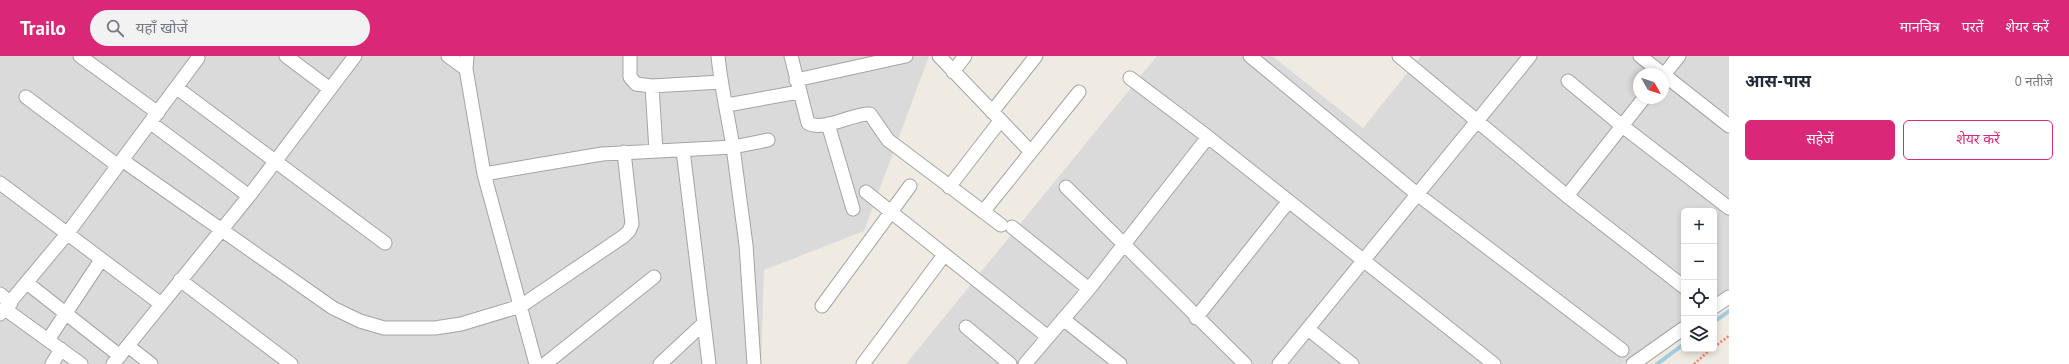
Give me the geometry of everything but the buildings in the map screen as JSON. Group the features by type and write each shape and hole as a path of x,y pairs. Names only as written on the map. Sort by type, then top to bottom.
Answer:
{"street":[{"path":"80,56 249,196"},
{"path":"286,56 330,89"},
{"path":"120,355 249,196 355,56"},
{"path":"448,56 466,62 484,174 536,364"},
{"path":"630,56 630,77 636,84 652,86 721,82"},
{"path":"718,56 721,82 727,105 746,245 754,364"},
{"path":"791,56 808,123 816,125 828,124 870,114 888,140 949,187 983,212 1006,226 1089,289"},
{"path":"727,105 798,86 872,60 906,56"},
{"path":"939,56 1031,152"},
{"path":"954,72 966,56"},
{"path":"949,187 1036,56"},
{"path":"1250,56 1417,194 1622,350"},
{"path":"1399,56 1567,196 1681,284"},
{"path":"1279,364 1417,194 1478,122 1530,56"},
{"path":"1640,56 1655,68"},
{"path":"1669,68 1679,56"},
{"path":"5,309 67,234 177,88 198,57"},
{"path":"1130,78 1208,137 1494,364"},
{"path":"1669,80 1729,126"},
{"path":"1568,81 1621,125 1729,208"},
{"path":"652,86 656,151"},
{"path":"177,88 385,243"},
{"path":"983,212 1079,92"},
{"path":"26,97 333,308 360,321 384,328 449,326 521,306 629,231 632,224 624,152"},
{"path":"1567,196 1639,104"},
{"path":"828,124 853,209"},
{"path":"1025,364 1089,289 1208,137"},
{"path":"484,174 624,152 733,147 768,140"},
{"path":"684,150 708,364"},
{"path":"0,183 161,304"},
{"path":"822,306 910,186"},
{"path":"1066,187 1196,318 1245,364"},
{"path":"866,192 1048,337"},
{"path":"1196,318 1288,202"},
{"path":"863,364 944,255"},
{"path":"48,340 102,260"},
{"path":"545,364 654,276"},
{"path":"180,280 291,364"},
{"path":"27,283 120,355 152,364"},
{"path":"0,294 5,309 81,364"},
{"path":"1717,305 1729,297"},
{"path":"1063,319 1120,364"},
{"path":"660,364 704,323"},
{"path":"966,327 1010,364"},
{"path":"1308,329 1352,364"},
{"path":"1633,364 1681,330"},
{"path":"52,364 61,349"}],"path":[{"path":"1717,345 1729,336"},
{"path":"1694,364 1708,352"}],"shaded area":[{"path":"0,56 929,56 864,231 764,270 761,364 0,364"},
{"path":"1157,56 1272,56 1363,128 1421,56 1729,56 1729,289 1717,298 1717,208 1681,208 1681,323 1622,364 906,364"}],"waterway":[{"path":"1717,320 1729,311"},
{"path":"1657,364 1681,346"}]}
